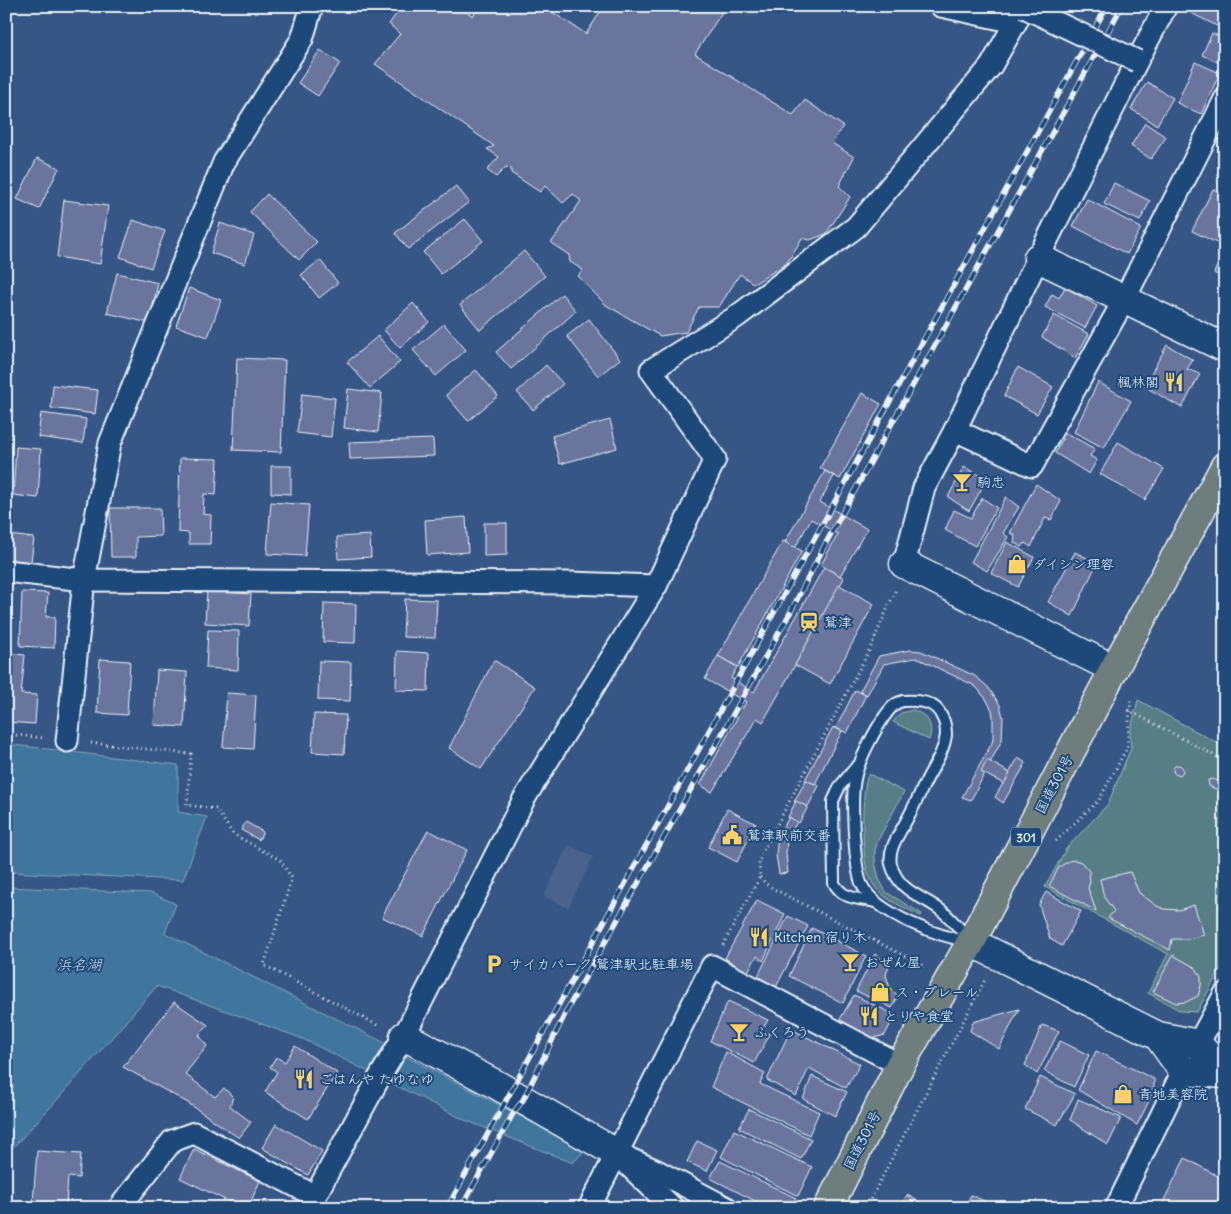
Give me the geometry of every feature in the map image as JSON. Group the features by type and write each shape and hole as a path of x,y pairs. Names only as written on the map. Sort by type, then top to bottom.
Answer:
{"highway":[{"name":"国道301号","path":"828,1208 900,1065 971,942 1114,669 1225,466"}],"street":[{"path":"66,741 84,580 110,443 224,162 302,39 312,6"},
{"path":"941,6 1021,12 1136,61"},
{"path":"1114,669 904,564 924,488 1136,61 1166,6"},
{"path":"119,1208 172,1141 194,1133 316,1196 379,1078 404,1036 524,799 656,586 715,459 651,370 736,317 856,227 991,66 1021,12"},
{"path":"954,430 1032,466 1124,300 1225,98"},
{"path":"1038,258 1225,348"},
{"path":"6,571 84,580 570,583 656,586"},
{"path":"971,942 1158,1036 1198,1044 1224,1074"},
{"path":"589,1208 712,966 900,1065"},
{"path":"1198,1044 1225,994"},
{"path":"404,1036 497,1085 616,1153 658,1171 727,1208"},
{"path":"1158,1036 1183,1071"},
{"path":"1183,1071 1224,1074"},
{"path":"1116,1208 1183,1071"},
{"path":"616,1153 673,1208"}],"lane":[{"path":"903,701 922,701 933,705 940,711 945,726 945,742 938,760 894,844 890,860 897,879 904,888 942,910 971,942 952,939 934,933 903,919 875,902 847,897 841,893 834,883 833,800 840,786 859,764 888,713 895,704 903,701"},
{"path":"859,764 854,782 856,859 862,885 875,902"}],"path":[{"path":"712,966 760,877 759,862 762,853 879,632 894,596 904,564"},
{"path":"1056,841 1099,800 1127,748 1130,699 1135,690"},
{"path":"1101,695 1225,761"},
{"path":"6,734 192,754 187,805 216,808 233,834 280,860 292,878 264,965 387,1030 404,1036"},
{"path":"760,877 766,884 949,979"},
{"path":"866,1208 998,956"}],"shaded area":[{"path":"568,845 593,857 568,908 544,896"}],"green space":[{"path":"1138,700 1225,747 1225,960 1197,1012 1181,1011 1148,993 1168,954 1045,887 1066,849 1108,804 1131,748 1130,733"},
{"path":"913,710 923,715 929,721 931,730 929,740 893,722 901,713"},
{"path":"869,774 904,792 878,840 875,850 875,862 879,879 886,892 922,914 921,916 896,904 885,896 875,887 868,874 864,853 863,807 866,782"}],"water":[{"path":"6,744 178,765 178,812 207,817 183,880 6,872"},
{"name":"浜名湖","path":"6,887 151,893 176,904 165,933 383,1042 407,1057 585,1150 573,1163 465,1120 303,1039 157,986 6,1155"}],"building":[{"path":"402,6 458,6 473,16 479,6 543,6 586,34 604,6 726,6 695,54 793,115 805,100 843,126 832,143 854,157 839,186 850,197 826,234 810,240 802,238 787,263 754,284 740,274 719,307 699,307 686,332 660,336 606,305 578,276 583,270 570,262 569,255 551,243 581,201 573,194 563,203 545,186 540,192 511,173 511,168 506,167 496,177 487,170 499,157 487,149 494,146 375,64 400,34 389,24"},
{"path":"1189,6 1225,6 1225,30 1187,11"},
{"path":"1212,33 1225,39 1224,65 1202,55"},
{"path":"320,50 340,63 318,96 298,83"},
{"path":"1195,62 1220,73 1201,114 1177,103"},
{"path":"1147,82 1173,98 1157,125 1131,109"},
{"path":"1145,123 1166,137 1151,159 1131,146"},
{"path":"37,158 59,168 39,209 17,199"},
{"path":"1114,183 1150,201 1140,221 1104,204"},
{"path":"456,186 469,202 408,249 395,233"},
{"path":"1213,189 1225,195 1225,247 1192,231"},
{"path":"267,194 317,242 299,260 250,212"},
{"path":"1087,199 1141,228 1127,254 1073,226"},
{"path":"64,200 108,206 100,264 57,257"},
{"path":"465,219 483,241 441,274 423,252"},
{"path":"133,220 165,231 151,268 120,257"},
{"path":"220,223 254,235 245,264 211,253"},
{"path":"524,251 545,276 480,330 460,305"},
{"path":"1223,252 1225,253 1225,279 1214,273"},
{"path":"320,260 338,283 319,298 301,275"},
{"path":"117,273 158,283 149,323 107,313"},
{"path":"1065,287 1097,306 1085,328 1045,307 1052,294 1059,298"},
{"path":"189,288 221,300 208,337 176,326"},
{"path":"562,294 576,311 511,369 496,352"},
{"path":"413,303 429,322 400,348 384,330"},
{"path":"1054,315 1089,334 1075,358 1042,337"},
{"path":"589,319 620,359 598,376 567,336"},
{"path":"444,324 466,350 436,376 413,350"},
{"path":"378,336 400,362 370,388 347,362"},
{"path":"1167,345 1193,360 1187,369 1200,374 1182,408 1144,386"},
{"path":"237,358 285,360 281,452 233,450"},
{"path":"546,365 563,384 533,410 517,392"},
{"path":"1018,367 1053,387 1037,414 1004,396"},
{"path":"476,370 498,396 468,421 446,395"},
{"path":"1098,382 1131,401 1104,448 1074,432"},
{"path":"53,385 98,390 95,414 51,408"},
{"path":"348,389 382,393 378,432 344,428"},
{"path":"862,393 881,404 840,479 820,468"},
{"path":"302,394 335,398 331,437 297,433"},
{"path":"41,413 86,419 83,443 38,437"},
{"path":"610,420 617,448 560,464 552,436"},
{"path":"1066,433 1095,449 1090,456 1097,460 1089,474 1055,453"},
{"path":"433,439 434,456 350,459 349,442"},
{"path":"1118,442 1164,469 1145,500 1100,474"},
{"path":"16,447 41,449 38,498 13,495"},
{"path":"180,458 218,459 216,495 204,494 203,514 211,515 210,544 189,544 189,533 178,532"},
{"path":"271,466 291,466 291,494 271,493"},
{"path":"964,467 987,479 969,511 948,497"},
{"path":"825,471 834,476 820,502 867,529 840,576 821,565 838,534 811,519 795,548 785,542"},
{"path":"1036,484 1061,501 1051,520 1045,518 1031,547 1025,543 1022,547 1014,543 1015,535 1010,533"},
{"path":"1006,497 1019,507 1003,533 1008,537 987,571 971,562"},
{"path":"982,498 997,508 975,546 945,530 954,510 971,518"},
{"path":"271,502 309,505 305,556 267,554"},
{"path":"110,508 160,508 161,536 136,537 136,557 111,557"},
{"path":"466,517 468,552 427,555 425,520"},
{"path":"484,523 507,523 507,555 484,556"},
{"path":"9,535 34,538 31,562 6,559"},
{"path":"370,535 371,557 338,559 337,537"},
{"path":"783,541 802,551 738,667 718,656"},
{"path":"1007,542 1034,557 1018,587 991,573"},
{"path":"1075,552 1097,563 1072,616 1048,602"},
{"path":"824,567 844,578 763,722 757,718 712,792 700,785 746,702 705,679 718,656 737,667 731,678 754,692"},
{"path":"839,585 874,604 830,684 795,665"},
{"path":"207,591 251,594 249,626 205,623"},
{"path":"22,592 48,593 46,617 55,617 54,648 20,646"},
{"path":"405,599 437,600 435,638 403,637"},
{"path":"324,603 356,604 355,643 323,642"},
{"path":"208,630 239,631 238,670 206,668"},
{"path":"910,650 921,651 975,676 988,687 1000,705 1003,717 1002,740 971,800 962,797 993,738 992,710 977,688 915,658 884,664 867,695 860,691 879,656"},
{"path":"397,651 429,653 428,691 396,690"},
{"path":"6,653 25,655 21,694 37,695 35,724 6,722"},
{"path":"100,659 130,661 127,715 97,713"},
{"path":"494,660 535,687 481,769 449,748"},
{"path":"319,661 351,662 350,701 318,700"},
{"path":"157,670 187,672 184,727 154,725"},
{"path":"855,690 866,695 847,733 836,728"},
{"path":"227,693 256,695 253,749 223,747"},
{"path":"314,714 346,715 344,754 312,752"},
{"path":"833,727 842,731 815,784 805,780"},
{"path":"1018,758 1026,763 1003,803 995,797"},
{"path":"987,760 1010,773 1004,784 981,772"},
{"path":"1178,765 1183,770 1178,775 1173,770"},
{"path":"1212,779 1222,783 1223,787 1221,790 1209,786 1208,780"},
{"path":"806,780 819,786 807,808 794,802"},
{"path":"796,801 808,807 799,823 788,817"},
{"name":"鷲津駅前交番","path":"727,809 756,824 737,862 708,847"},
{"path":"789,817 797,822 787,839 788,873 779,874 776,854 778,837"},
{"path":"246,822 263,832 259,840 241,830"},
{"path":"428,830 467,850 423,936 382,917"},
{"path":"1075,860 1081,862 1089,871 1090,882 1088,888 1096,911 1049,886 1059,867"},
{"path":"1130,872 1139,893 1157,906 1164,909 1179,910 1194,905 1204,935 1189,939 1172,939 1170,950 1108,918 1114,911 1104,897 1100,879"},
{"path":"1046,892 1081,911 1062,946 1050,939 1039,905"},
{"path":"757,900 785,914 763,961 757,956 747,973 725,958"},
{"path":"788,916 808,926 775,989 758,976"},
{"path":"812,928 866,956 843,1003 789,976"},
{"path":"875,954 889,965 886,975 890,988 898,996 892,1008 856,991"},
{"path":"1173,955 1196,968 1201,977 1198,996 1186,1002 1176,1003 1153,992"},
{"path":"854,995 895,1015 885,1035 874,1038 839,1021"},
{"path":"728,1001 768,1020 762,1030 770,1034 754,1063 710,1041"},
{"path":"174,1002 208,1025 199,1035 207,1046 185,1074 215,1097 224,1088 233,1097 230,1106 251,1122 239,1138 188,1103 123,1067"},
{"path":"1019,1009 999,1049 970,1031 973,1022"},
{"path":"1042,1025 1059,1031 1037,1074 1025,1065"},
{"path":"791,1029 860,1064 846,1088 809,1068 796,1096 767,1080"},
{"path":"1060,1041 1089,1055 1074,1087 1044,1071"},
{"path":"295,1046 337,1073 308,1119 265,1092 277,1072 270,1067 276,1057 285,1062"},
{"path":"1096,1051 1154,1079 1154,1091 1137,1125 1078,1090"},
{"path":"726,1052 765,1073 760,1084 819,1112 809,1135 711,1087"},
{"path":"812,1076 847,1092 835,1116 803,1099"},
{"path":"1040,1077 1075,1094 1057,1125 1025,1109"},
{"path":"1078,1099 1121,1118 1108,1145 1070,1120"},
{"path":"749,1109 811,1139 801,1159 739,1128"},
{"path":"276,1124 322,1151 308,1175 262,1148"},
{"path":"734,1130 812,1167 798,1196 721,1157"},
{"path":"697,1141 717,1150 707,1171 687,1162"},
{"path":"194,1149 260,1181 248,1208 242,1208 180,1178"},
{"path":"37,1151 81,1154 79,1178 68,1177 66,1206 33,1203"},
{"path":"1185,1158 1225,1180 1225,1208 1160,1208"},
{"path":"720,1161 796,1198 791,1208 769,1208 710,1178"},
{"path":"907,1195 931,1208 900,1208"},
{"path":"971,1195 993,1205 991,1208 964,1208"},
{"path":"264,1201 278,1208 261,1208"},
{"path":"212,1203 222,1208 210,1208"}],"railway":[{"path":"447,1208 1107,6"},
{"path":"461,1208 514,1112 523,1100 568,1008 790,613 827,541 1122,6"}],"place":[{"name":"楓林閣","path":"1174,382"},
{"name":"駒忠","path":"962,482"},
{"name":"ダイシン理容","path":"1017,564"},
{"name":"鷲津","path":"809,622"},
{"name":"鷲津駅前交番","path":"732,835"},
{"name":"Kitchen 宿り木","path":"759,937"},
{"name":"おぜん屋","path":"850,962"},
{"name":"サイカパーク 鷲津駅北駐車場","path":"494,964"},
{"name":"ス・プレール","path":"880,992"},
{"name":"とりや食堂","path":"869,1016"},
{"name":"ふくろう","path":"739,1032"},
{"name":"ごはんや たゆなゆ","path":"304,1079"},
{"name":"青地美容院","path":"1123,1094"}]}
